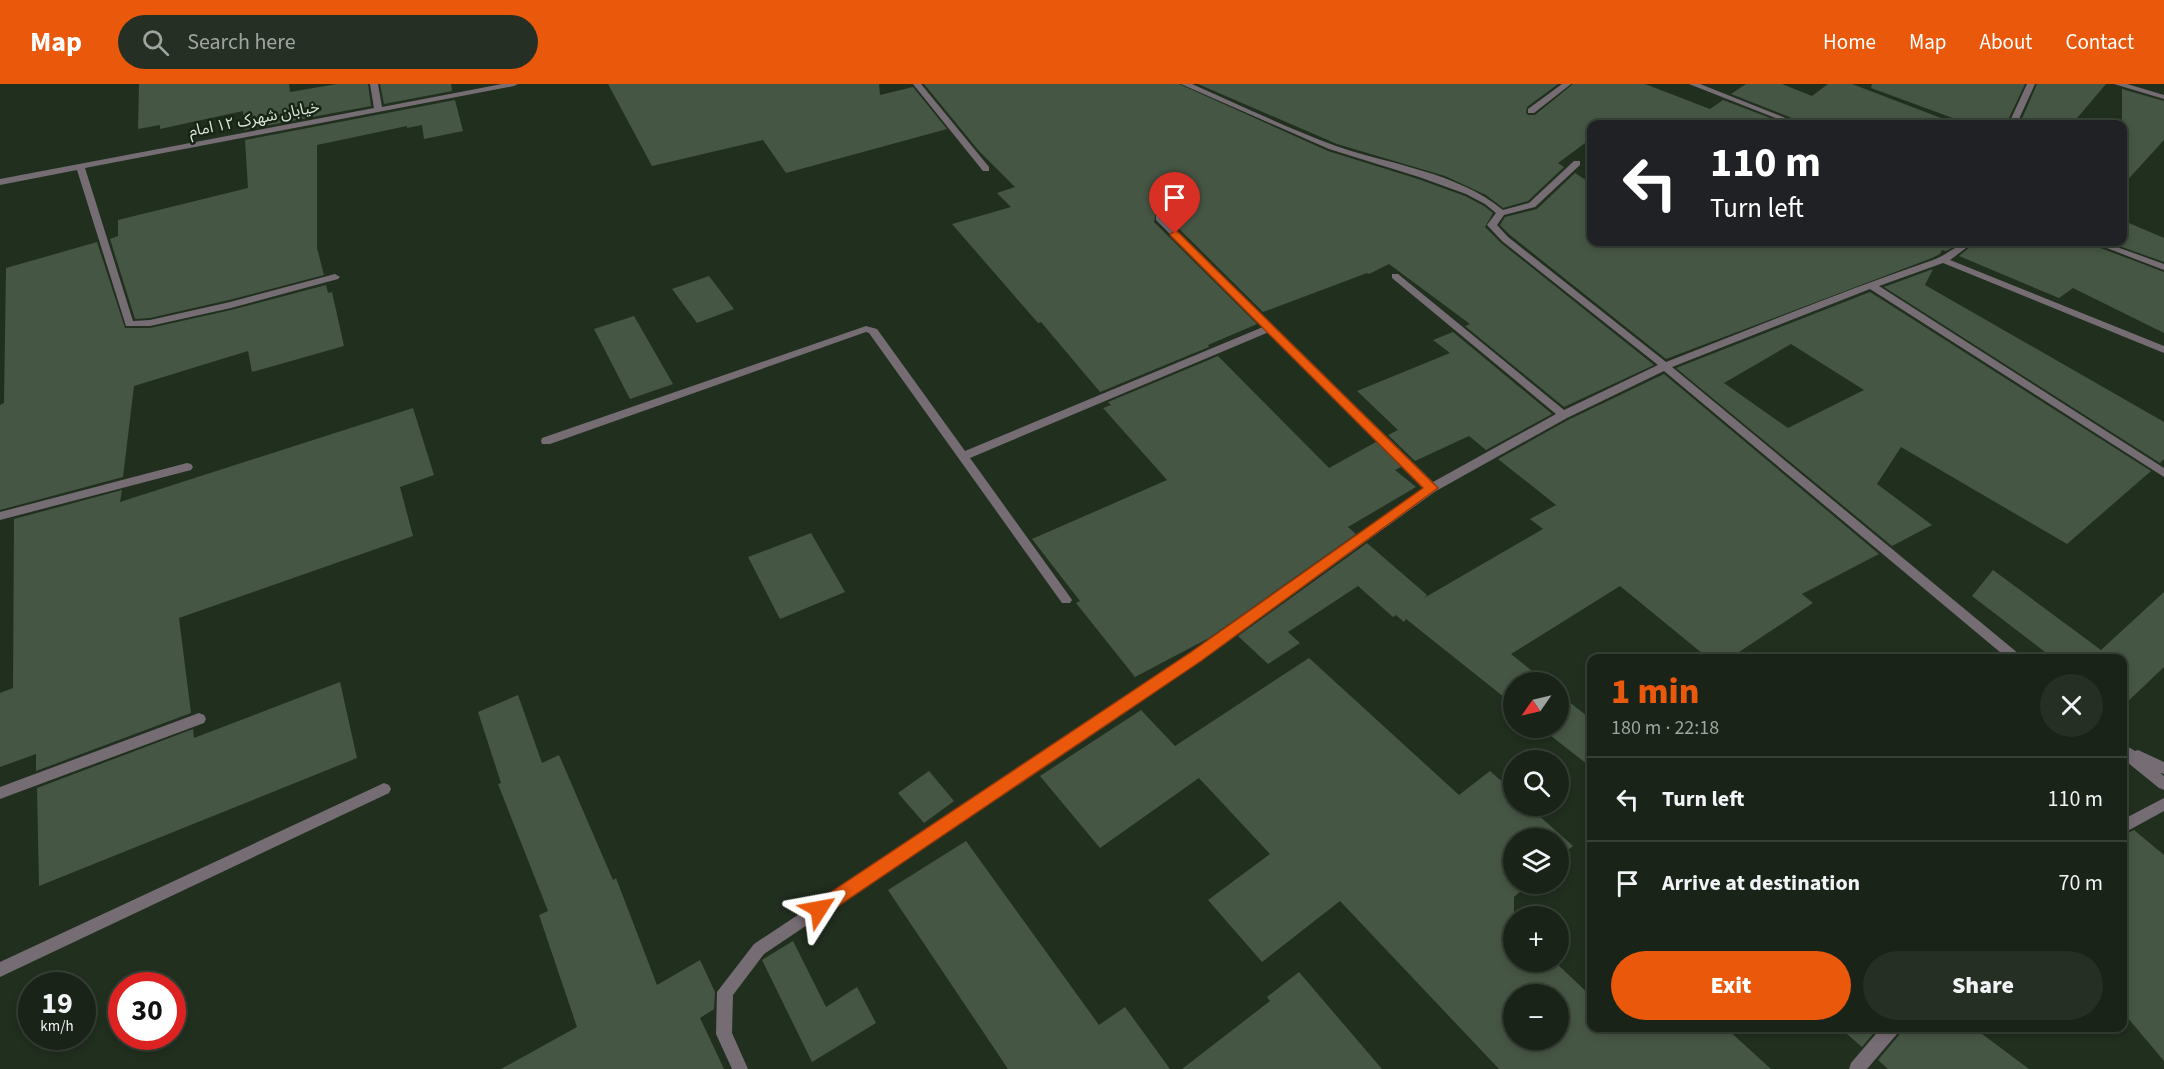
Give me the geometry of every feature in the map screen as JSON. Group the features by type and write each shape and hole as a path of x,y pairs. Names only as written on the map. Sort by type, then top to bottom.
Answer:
{"street":[{"path":"374,84 378,109"},
{"name":"خیابان شهرک ۱۲ امام","path":"0,182 514,84"},
{"path":"917,84 986,169"},
{"path":"1185,84 1333,147 1459,188 1493,204 1501,213"},
{"path":"1531,111 1567,84"},
{"path":"1693,84 1710,86 1788,120"},
{"path":"2014,120 2031,84"},
{"path":"2118,84 2164,97"},
{"path":"1577,163 1532,205 1501,213 1492,225 1505,239 1665,366 2009,654"},
{"path":"80,166 129,324 150,323 231,305 335,277"},
{"path":"1159,218 1432,488"},
{"path":"740,1069 724,1034 725,992 759,949 1196,657 1432,488 1563,415 1665,366 1871,285 1943,260 1964,246"},
{"path":"2107,246 2164,267"},
{"path":"1943,260 2164,350"},
{"path":"1395,276 1563,415"},
{"path":"1871,285 2164,473"},
{"path":"963,456 1270,328"},
{"path":"546,441 866,329 873,331 1066,600"},
{"path":"0,516 187,467"},
{"path":"0,793 199,719"},
{"path":"2127,751 2164,768"},
{"path":"2127,752 2164,784"},
{"path":"0,970 384,789"},
{"path":"2127,825 2164,804"},
{"path":"1857,1069 1888,1032"}],"building":[{"path":"139,84 289,84 290,92 337,84 368,84 371,106 244,130 243,111 160,129 160,125 138,129"},
{"path":"380,84 451,84 452,91 384,104"},
{"path":"608,84 879,84 880,95 913,87 947,129 786,173 763,140 652,166"},
{"path":"924,84 1179,84 1328,151 1418,179 1465,196 1484,206 1493,213 1485,227 1501,243 1654,365 1564,407 1465,326 1470,324 1389,264 1369,274 1263,312 1164,214 1156,214 1154,222 1257,324 1208,345 1209,347 1100,392 1041,322 1038,323 952,224 1011,207 997,193 1015,187 979,151"},
{"path":"1198,84 1558,84 1527,107 1528,115 1535,115 1573,84 1645,84 1710,109 1723,100 1776,120 1587,120 1587,142 1558,163 1564,167 1528,201 1503,208 1486,195 1445,176 1337,144"},
{"path":"1746,84 1782,84 1812,96 1828,84 1852,84 1946,120 1797,120 1731,94"},
{"path":"1872,84 2025,84 2008,120 1958,120 1871,88"},
{"path":"2037,84 2106,84 2075,120 2021,120"},
{"path":"2122,89 2164,101 2164,140 2127,181 2127,120 2122,120"},
{"path":"455,100 463,131 424,139 422,125 407,128 407,126 317,145 317,248 324,275 229,300 150,318 135,319 110,239 118,236 118,220 248,188 245,140"},
{"path":"1575,173 1587,181 1587,246 1956,246 1946,251 1942,250 1940,254 1932,258 1666,359 1500,225 1505,217 1537,209"},
{"path":"2127,222 2164,238 2164,262 2119,246 2127,246"},
{"path":"97,242 125,328 150,328 326,285 328,293 332,292 344,346 252,372 248,351 134,386 123,477 0,510 0,405 4,403 6,268"},
{"path":"1971,246 2095,246 2164,272 2164,333 2073,288 2059,298 1959,256"},
{"path":"1933,269 1925,285 2164,422 2164,459 2160,463 1884,287"},
{"path":"709,276 734,309 697,323 672,289"},
{"path":"1870,292 2151,471 2067,544 1901,447 1877,484 1932,525 1892,546 1676,368","holes":["1791,344 1864,390 1788,428 1724,383"]},
{"path":"634,316 673,384 630,399 594,329"},
{"path":"1453,332 1552,414 1486,450 1469,436 1415,461 1388,435 1398,430 1357,391 1450,353 1433,340"},
{"path":"1218,356 1329,468 1376,442 1401,467 1395,470 1416,487 1348,527 1356,534 1209,638 1135,677 1076,603 1080,601 1032,539 1167,480 1103,408 1111,405 1108,402"},
{"path":"1664,374 1879,554 1802,594 1813,603 1736,654 1703,654 1620,586 1511,654 1534,672 1503,672 1503,696 1406,619 1404,622 1396,615 1393,617 1358,586 1288,632 1300,643 1268,664 1238,636 1367,543 1427,595 1424,598 1543,529 1530,519 1556,505 1498,459 1568,420"},
{"path":"413,408 434,475 400,487 413,536 179,618 191,713 36,771 36,754 0,767 0,693 13,688 14,519 122,490 120,502"},
{"path":"811,533 845,592 780,619 748,557"},
{"path":"1993,570 2101,650 2164,592 2164,667 2127,702 2127,654 2048,654 1972,596"},
{"path":"1309,658 1459,795 1490,771 1503,782 1503,816 1539,816 1553,828 1503,828 1503,894 1517,894 1514,897 1514,906 1503,906 1503,972 1566,972 1587,992 1587,1032 1730,1032 1771,1069 1499,1069 1340,901 1262,962 1208,900 1270,854 1199,778 1100,848 1040,776 1141,710 1175,746"},
{"path":"340,682 357,758 39,886 37,788 193,729 194,738"},
{"path":"518,695 542,763 559,755 613,880 616,878 657,985 700,960 715,992 714,1009 700,1018 724,1069 501,1069 577,1027 539,915 548,911 498,784 501,783 478,712"},
{"path":"1569,702 1587,716 1587,764 1554,738 1569,738"},
{"path":"929,771 954,801 924,823 898,793"},
{"path":"2134,830 2164,855 2164,1061 2127,1017 2127,834"},
{"path":"966,841 1099,1025 1125,1007 1170,1069 1008,1069 888,890"},
{"path":"793,941 826,1007 857,987 876,1023 812,1062 762,960"},
{"path":"1299,972 1382,1069 1182,1069 1270,1001 1267,997"},
{"path":"1845,1032 1875,1032 1862,1047"},
{"path":"1900,1032 1979,1032 2029,1069 1888,1069 1878,1060"}],"route":[{"path":"819,909 1196,657 1432,488 1175,234"}]}
